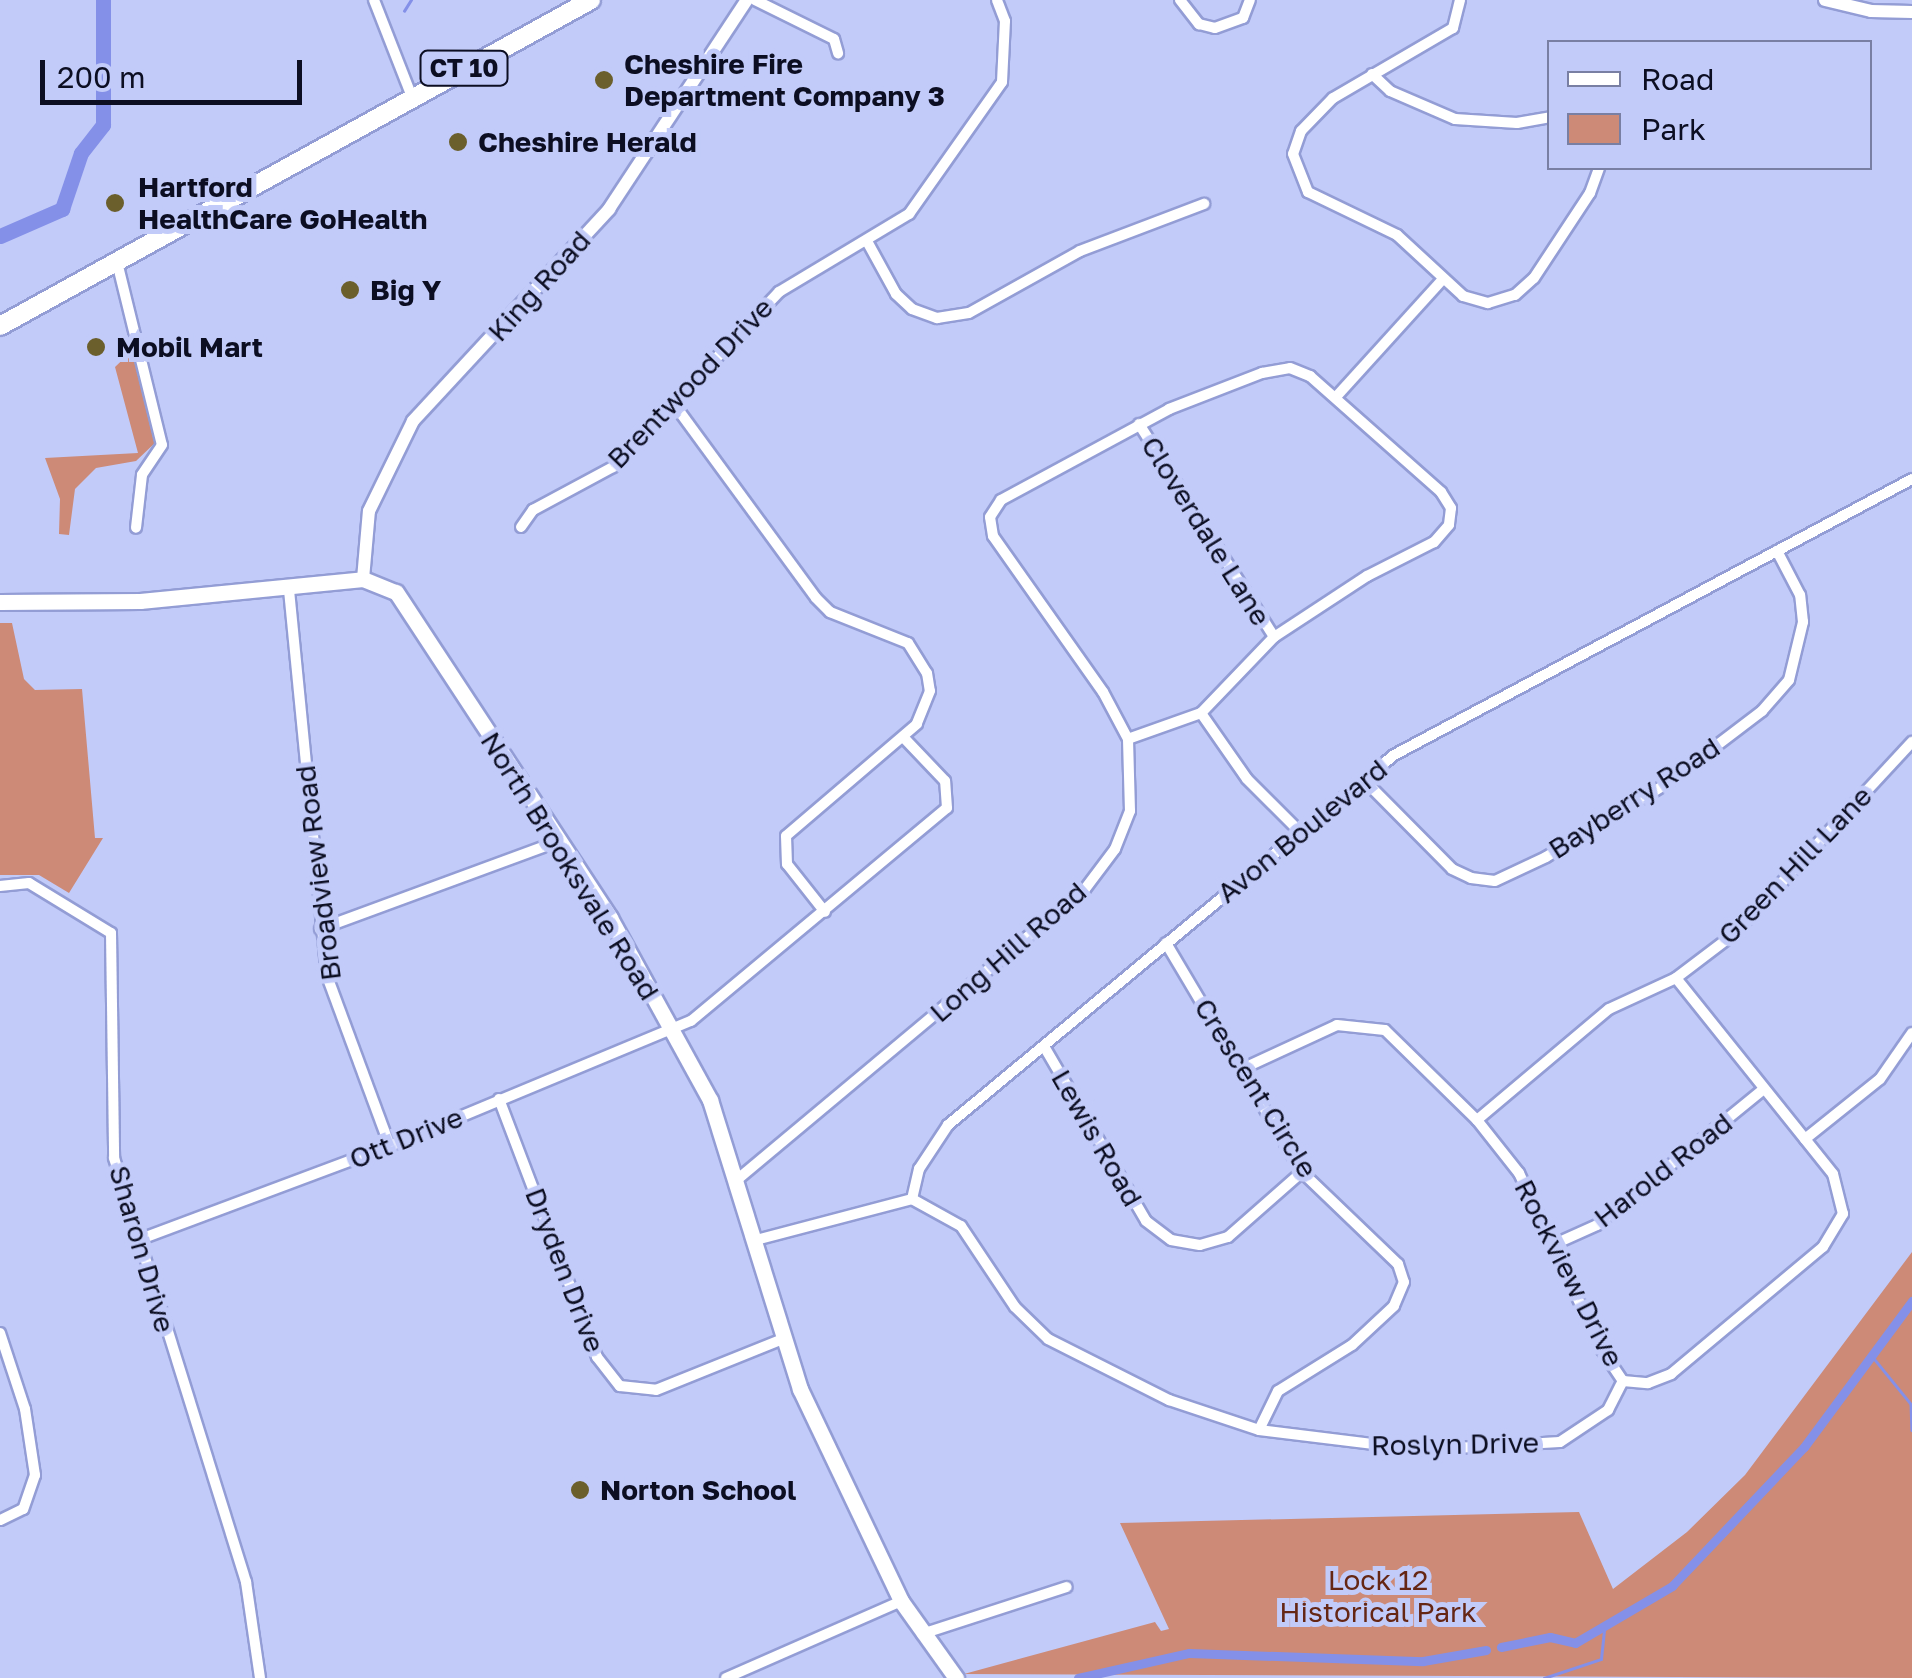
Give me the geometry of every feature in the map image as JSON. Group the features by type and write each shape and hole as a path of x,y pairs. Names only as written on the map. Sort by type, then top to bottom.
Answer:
{"highway":[{"name":"CT 10","path":"0,326 591,0"}],"main road":[{"path":"0,602 288,590 363,579"},
{"name":"North Brooksvale Road","path":"363,579 396,592 610,918 672,1029 710,1100 738,1179 800,1389 900,1601 921,1635 956,1678"}],"street":[{"path":"374,0 412,97"},
{"name":"King Road","path":"363,579 369,511 413,421 608,209 747,0"},
{"path":"755,0 834,39 838,53"},
{"name":"Brentwood Drive","path":"521,527 534,510 613,468 779,292 868,244 909,214 1002,82 1006,20 997,0"},
{"path":"1180,0 1199,24 1215,28 1242,18 1250,0"},
{"path":"1460,0 1453,28 1333,98 1301,132 1292,154 1295,172 1308,192 1397,236 1463,296 1488,303 1515,295 1565,236 1598,170"},
{"path":"1825,0 1872,12 1912,12"},
{"path":"1372,74 1407,100 1455,118 1516,123 1547,117"},
{"path":"868,244 896,294 912,310 937,318 969,312 1080,250 1204,204"},
{"path":"118,262 162,445 142,475 136,528"},
{"path":"1336,397 1442,280"},
{"path":"1290,368 1336,397 1442,492 1451,508 1448,525 1434,542 1366,576 1274,638 1201,713 1128,740 1104,692 993,536 990,517 1002,500 1139,424 1290,368"},
{"path":"674,404 816,598 830,612 893,635 919,657 930,691 904,738 786,836 787,864 826,912"},
{"name":"Cloverdale Lane","path":"1139,424 1274,638"},
{"name":"Avon Boulevard","path":"912,1199 919,1169 948,1125 1394,755 1912,480"},
{"name":"Bayberry Road","path":"1364,780 1452,869 1471,878 1495,881 1546,857 1666,784 1762,711 1789,680 1803,622 1800,595 1777,551"},
{"name":"Broadview Road","path":"288,590 320,930 338,1019 390,1146"},
{"path":"1201,713 1247,778 1299,831"},
{"name":"Ott Drive","path":"138,1240 390,1146 691,1021 947,808 945,781 904,738"},
{"name":"Long Hill Road","path":"738,1179 1085,889 1115,849 1130,811 1128,740"},
{"name":"Green Hill Lane","path":"1477,1120 1609,1010 1676,978 1734,934 1912,742"},
{"path":"320,930 557,842"},
{"name":"Sharon Drive","path":"0,886 30,883 111,933 114,1158 246,1582 260,1678"},
{"name":"Crescent Circle","path":"1166,944 1244,1068 1302,1172 1398,1264 1404,1282 1394,1306 1352,1345 1278,1391 1259,1430"},
{"name":"Rockview Drive","path":"1244,1068 1314,1032 1364,1023 1386,1030 1477,1120 1519,1173 1557,1243 1602,1350 1624,1381 1648,1383 1671,1374 1836,1232 1843,1194 1805,1139 1676,978"},
{"path":"1805,1139 1880,1079 1912,1033"},
{"name":"Lewis Road","path":"1044,1048 1146,1222 1172,1240 1200,1245 1228,1237 1302,1172"},
{"name":"Harold Road","path":"1557,1243 1598,1225 1764,1089"},
{"name":"Dryden Drive","path":"499,1099 597,1357 620,1386 656,1390 784,1339"},
{"path":"756,1240 912,1199 960,1226 1016,1308 1048,1339 1169,1400 1259,1430"},
{"path":"0,1333 26,1409 35,1474 23,1508 0,1520"},
{"name":"Roslyn Drive","path":"1259,1430 1421,1450 1560,1442 1608,1410 1624,1381"},
{"path":"921,1635 1067,1587"},
{"path":"726,1678 900,1601"}],"green space":[{"path":"136,347 157,441 136,461 96,468 75,489 69,535 59,534 60,499 45,458 138,453 115,367"},
{"path":"0,623 12,623 24,679 35,690 82,689 95,838 103,838 69,893 39,875 0,875"},
{"name":"Lock 12 Historical Park","path":"1912,1252 1912,1678 964,1674 1155,1622 1161,1631 1169,1629 1120,1523 1579,1512 1613,1589 1687,1532 1745,1475"}],"waterway":[{"path":"0,236 62,209 81,153 103,125 103,0"},
{"path":"404,11 411,0"},
{"path":"1501,1647 1550,1637 1575,1643 1672,1586 1804,1447 1912,1301"},
{"path":"1872,1356 1911,1404 1912,1430"},
{"path":"1544,1678 1601,1659 1604,1628"},
{"path":"1078,1678 1189,1653 1423,1661 1486,1650"}],"place":[{"name":"Cheshire Fire Department Company 3","path":"604,80"},
{"name":"Cheshire Herald","path":"458,142"},
{"name":"Hartford HealthCare GoHealth","path":"115,203"},
{"name":"Big Y","path":"350,290"},
{"name":"Mobil Mart","path":"96,347"},
{"name":"Norton School","path":"580,1490"}]}
